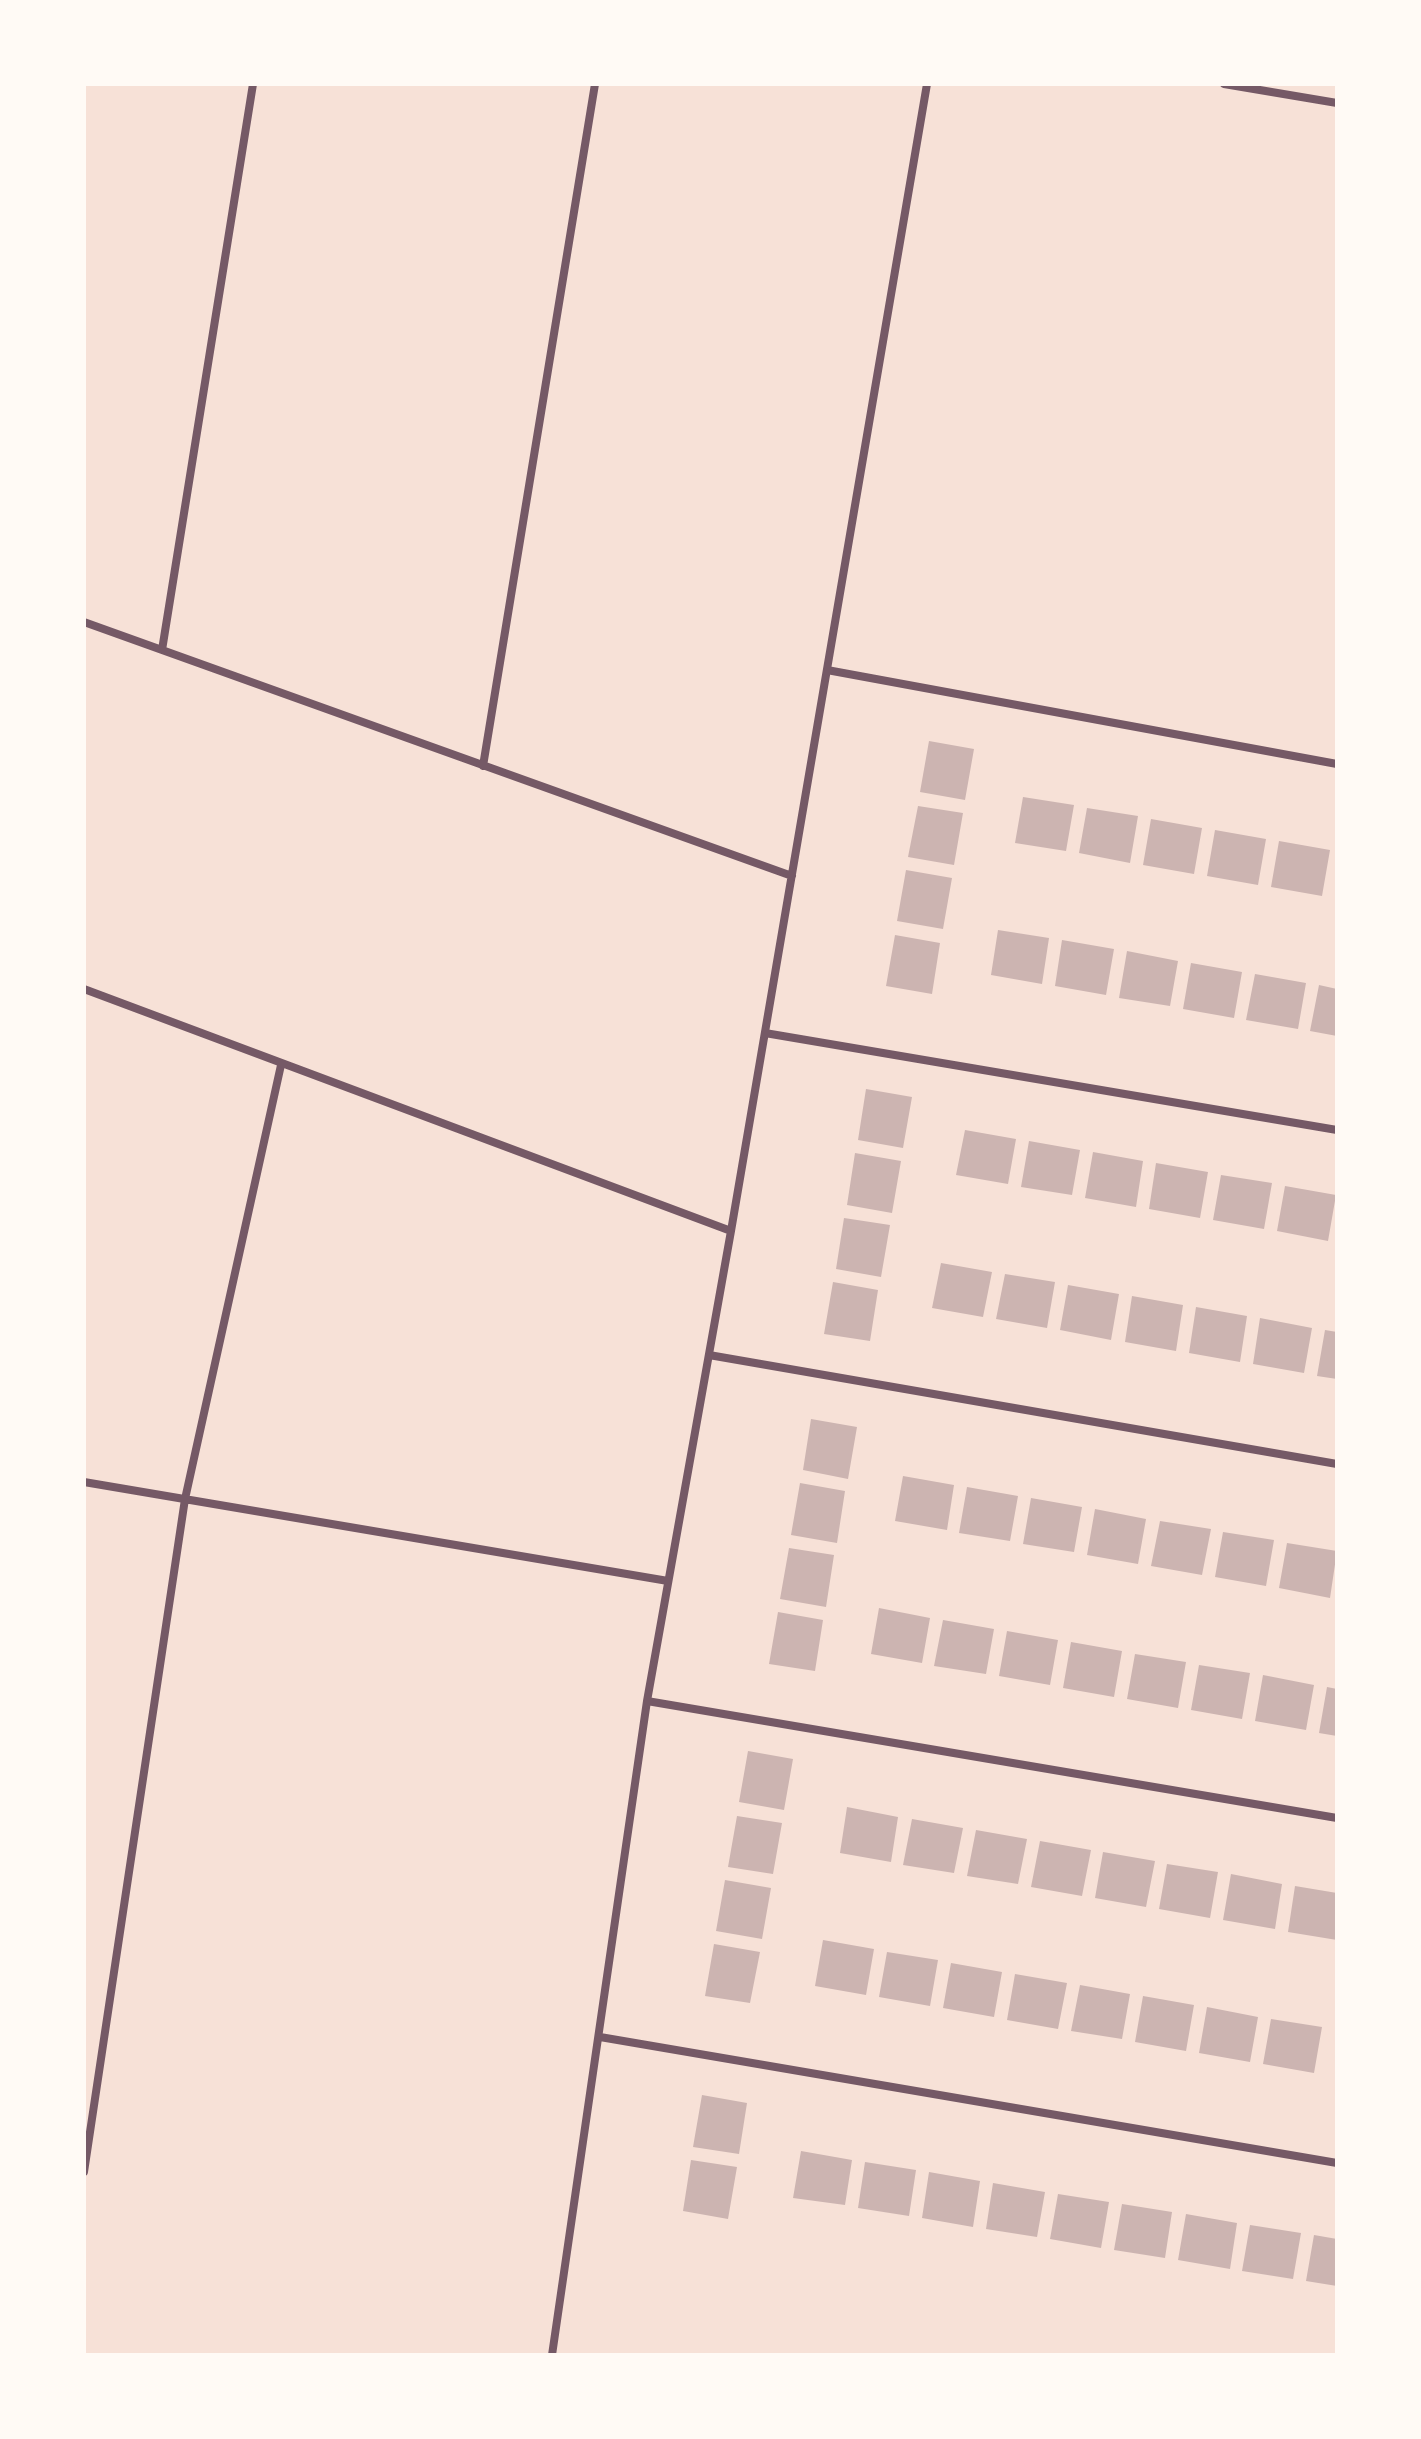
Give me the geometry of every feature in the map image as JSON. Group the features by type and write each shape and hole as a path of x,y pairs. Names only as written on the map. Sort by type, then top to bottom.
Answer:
{"street":[{"path":"162,650 253,84"},
{"path":"483,766 595,84"},
{"path":"552,2355 647,1701 731,1231 927,84"},
{"path":"1224,84 1337,103"},
{"path":"84,622 792,876"},
{"path":"827,670 1337,764"},
{"path":"84,989 731,1231"},
{"path":"765,1033 1337,1130"},
{"path":"84,2172 185,1499 281,1065"},
{"path":"709,1355 1337,1464"},
{"path":"84,1482 668,1581"},
{"path":"647,1701 1337,1818"},
{"path":"600,2037 1337,2163"}],"building":[{"path":"929,741 974,749 965,800 920,792"},
{"path":"1023,797 1074,805 1066,851 1015,843"},
{"path":"918,806 963,813 954,865 908,857"},
{"path":"1087,808 1138,816 1130,863 1079,853"},
{"path":"1151,819 1202,828 1194,874 1143,865"},
{"path":"1215,830 1266,839 1258,885 1207,876"},
{"path":"1279,841 1330,850 1322,896 1271,887"},
{"path":"906,870 952,878 943,929 897,921"},
{"path":"998,930 1049,938 1042,984 991,975"},
{"path":"895,935 940,943 932,994 886,986"},
{"path":"1062,940 1114,949 1106,995 1055,986"},
{"path":"1127,951 1178,961 1170,1006 1119,998"},
{"path":"1191,963 1242,972 1234,1018 1183,1009"},
{"path":"1255,974 1306,983 1298,1029 1246,1020"},
{"path":"1319,985 1337,989 1337,1036 1310,1031"},
{"path":"866,1089 912,1097 903,1148 858,1140"},
{"path":"965,1130 1016,1139 1008,1184 956,1175"},
{"path":"1029,1141 1080,1150 1072,1195 1021,1187"},
{"path":"1093,1152 1143,1161 1136,1207 1085,1198"},
{"path":"855,1153 901,1161 892,1213 847,1205"},
{"path":"1156,1163 1208,1172 1200,1218 1149,1209"},
{"path":"1221,1175 1272,1183 1264,1229 1213,1220"},
{"path":"1285,1186 1336,1195 1328,1241 1277,1231"},
{"path":"844,1218 890,1225 881,1277 836,1269"},
{"path":"941,1263 992,1272 983,1317 932,1308"},
{"path":"1005,1274 1055,1282 1047,1328 996,1319"},
{"path":"833,1282 878,1290 870,1341 824,1334"},
{"path":"1068,1285 1119,1294 1111,1340 1060,1330"},
{"path":"1132,1296 1183,1305 1176,1351 1125,1342"},
{"path":"1196,1307 1247,1316 1240,1362 1189,1353"},
{"path":"1260,1318 1312,1328 1304,1373 1253,1364"},
{"path":"1325,1330 1337,1332 1337,1379 1317,1376"},
{"path":"811,1419 857,1427 848,1479 803,1470"},
{"path":"903,1476 954,1485 947,1530 895,1521"},
{"path":"800,1483 845,1491 837,1543 791,1535"},
{"path":"967,1487 1018,1496 1010,1541 959,1533"},
{"path":"1031,1498 1082,1507 1074,1552 1023,1544"},
{"path":"1095,1509 1146,1519 1138,1564 1087,1555"},
{"path":"1160,1521 1211,1529 1202,1575 1151,1566"},
{"path":"1223,1532 1274,1540 1266,1586 1215,1577"},
{"path":"1287,1543 1337,1551 1330,1598 1279,1588"},
{"path":"789,1548 834,1555 826,1607 780,1599"},
{"path":"879,1608 930,1618 922,1663 871,1654"},
{"path":"778,1612 823,1620 815,1671 769,1664"},
{"path":"943,1620 994,1629 986,1674 934,1666"},
{"path":"1007,1631 1058,1640 1050,1685 999,1676"},
{"path":"1071,1642 1122,1651 1114,1697 1063,1688"},
{"path":"1135,1654 1186,1662 1178,1708 1127,1699"},
{"path":"1199,1665 1250,1673 1242,1719 1191,1710"},
{"path":"1263,1675 1314,1685 1306,1730 1255,1721"},
{"path":"1327,1687 1337,1689 1337,1736 1319,1733"},
{"path":"748,1751 793,1759 784,1810 739,1802"},
{"path":"847,1807 898,1817 891,1862 840,1853"},
{"path":"737,1816 782,1823 773,1874 728,1867"},
{"path":"912,1819 963,1828 954,1873 903,1865"},
{"path":"976,1830 1027,1839 1018,1884 967,1876"},
{"path":"1040,1841 1091,1850 1082,1896 1031,1887"},
{"path":"1103,1852 1155,1861 1146,1907 1095,1898"},
{"path":"1167,1864 1218,1872 1210,1918 1159,1909"},
{"path":"1231,1874 1282,1884 1275,1929 1223,1920"},
{"path":"725,1880 771,1888 762,1939 716,1931"},
{"path":"1295,1886 1337,1893 1337,1940 1288,1932"},
{"path":"823,1940 874,1949 866,1995 815,1986"},
{"path":"714,1944 760,1952 750,2003 705,1996"},
{"path":"887,1952 938,1960 930,2006 879,1997"},
{"path":"951,1963 1002,1972 994,2017 943,2008"},
{"path":"1015,1974 1067,1983 1058,2029 1007,2020"},
{"path":"1080,1985 1130,1994 1122,2039 1071,2031"},
{"path":"1143,1996 1194,2005 1186,2051 1135,2042"},
{"path":"1207,2007 1258,2017 1250,2062 1199,2053"},
{"path":"1271,2019 1322,2027 1314,2073 1263,2064"},
{"path":"702,2095 747,2103 739,2154 693,2147"},
{"path":"801,2151 852,2160 845,2205 793,2198"},
{"path":"691,2160 737,2167 728,2219 683,2211"},
{"path":"865,2162 916,2170 909,2216 858,2208"},
{"path":"929,2172 980,2181 973,2227 922,2218"},
{"path":"993,2183 1045,2192 1037,2237 986,2229"},
{"path":"1058,2194 1109,2202 1101,2248 1050,2239"},
{"path":"1122,2204 1172,2212 1165,2258 1114,2250"},
{"path":"1186,2214 1237,2223 1230,2269 1178,2260"},
{"path":"1250,2225 1301,2233 1293,2279 1242,2271"},
{"path":"1314,2235 1337,2239 1337,2286 1306,2281"}]}
